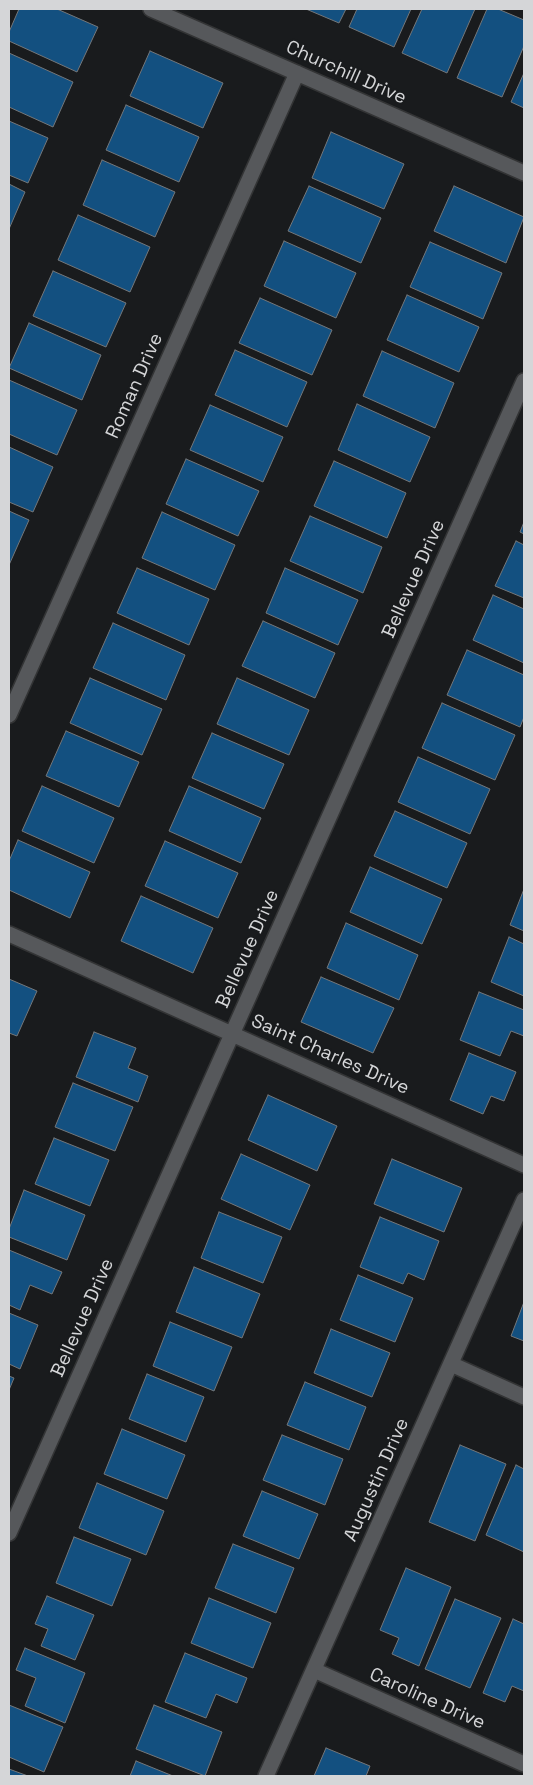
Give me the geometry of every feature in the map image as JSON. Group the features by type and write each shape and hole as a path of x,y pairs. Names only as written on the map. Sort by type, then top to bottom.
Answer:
{"street":[{"name":"Churchill Drive","path":"151,9 524,173"},
{"name":"Roman Drive","path":"9,715 297,74"},
{"name":"Bellevue Drive","path":"9,1533 524,381"},
{"name":"Saint Charles Drive","path":"9,934 524,1164"},
{"name":"Augustin Drive","path":"266,1776 524,1200"},
{"path":"451,1364 524,1398"},
{"name":"Caroline Drive","path":"314,1670 524,1764"}],"building":[{"path":"19,9 57,9 98,27 77,72 9,41 9,32"},
{"path":"306,9 346,9 339,23"},
{"path":"357,9 411,9 394,47 349,27"},
{"path":"422,9 475,9 447,73 402,53"},
{"path":"487,9 498,9 524,20 524,46 502,97 457,78"},
{"path":"150,51 223,83 203,128 130,96"},
{"path":"9,53 73,82 53,127 9,107"},
{"path":"524,73 524,108 511,102"},
{"path":"126,105 199,137 179,182 106,150"},
{"path":"9,121 48,138 28,183 9,175"},
{"path":"331,132 404,164 384,209 312,178"},
{"path":"102,160 175,192 155,237 83,205"},
{"path":"9,184 25,192 9,229"},
{"path":"309,186 381,218 361,263 288,231"},
{"path":"454,186 524,217 506,263 434,231"},
{"path":"78,215 150,247 130,292 58,260"},
{"path":"284,241 356,273 336,318 264,286"},
{"path":"430,242 502,273 483,319 410,287"},
{"path":"53,271 126,303 106,347 33,316"},
{"path":"407,295 479,327 459,372 387,340"},
{"path":"260,298 332,330 312,375 239,343"},
{"path":"29,323 101,355 82,400 9,368"},
{"path":"235,350 307,382 287,427 215,395"},
{"path":"382,351 454,383 435,428 363,396"},
{"path":"9,380 77,410 57,455 9,434"},
{"path":"357,404 430,437 410,482 338,450"},
{"path":"210,405 283,437 263,482 190,450"},
{"path":"9,447 53,467 33,512 9,502"},
{"path":"186,459 259,491 238,536 166,504"},
{"path":"334,461 406,493 387,538 314,506"},
{"path":"9,511 29,520 9,565"},
{"path":"162,512 235,545 215,590 142,558"},
{"path":"310,516 382,547 363,593 290,561"},
{"path":"524,522 524,534 520,532"},
{"path":"516,541 524,545 524,598 495,586"},
{"path":"137,568 209,599 189,645 117,613"},
{"path":"285,568 358,600 338,645 266,613"},
{"path":"493,595 524,609 524,663 473,640"},
{"path":"263,621 335,653 315,698 242,666"},
{"path":"113,623 185,655 166,700 93,668"},
{"path":"467,650 524,675 524,717 520,727 447,695"},
{"path":"90,678 162,709 142,755 70,723"},
{"path":"237,678 309,710 289,755 217,724"},
{"path":"442,703 515,735 495,780 422,748"},
{"path":"66,731 139,762 119,807 46,776"},
{"path":"212,733 284,764 264,809 192,778"},
{"path":"418,757 490,789 470,834 398,802"},
{"path":"42,786 114,818 94,863 22,831"},
{"path":"189,786 261,818 241,863 169,831"},
{"path":"395,811 467,843 447,888 374,856"},
{"path":"18,840 90,872 70,918 9,890 9,861"},
{"path":"165,841 238,873 218,918 145,886"},
{"path":"370,867 442,899 422,944 350,912"},
{"path":"524,889 524,931 510,925"},
{"path":"141,896 213,928 193,973 121,941"},
{"path":"346,923 418,955 399,1000 327,968"},
{"path":"509,937 524,944 524,996 491,982"},
{"path":"321,977 394,1008 373,1053 301,1022"},
{"path":"9,979 37,991 17,1036 9,1033"},
{"path":"479,992 524,1010 524,1036 511,1031 500,1056 460,1040"},
{"path":"94,1032 136,1048 128,1068 148,1076 138,1102 76,1077"},
{"path":"469,1053 516,1072 504,1101 491,1096 483,1114 450,1100"},
{"path":"73,1083 133,1107 115,1151 55,1127"},
{"path":"268,1095 337,1126 317,1171 248,1140"},
{"path":"54,1138 109,1160 90,1206 35,1184"},
{"path":"241,1154 310,1185 290,1230 221,1199"},
{"path":"392,1159 462,1188 444,1232 374,1204"},
{"path":"24,1190 85,1215 67,1260 9,1237 9,1229"},
{"path":"219,1212 282,1237 263,1283 201,1258"},
{"path":"380,1217 439,1241 424,1280 408,1273 403,1284 360,1267"},
{"path":"9,1250 62,1272 52,1294 30,1285 20,1310 9,1305"},
{"path":"194,1267 260,1294 242,1338 176,1312"},
{"path":"358,1275 413,1298 395,1342 340,1320"},
{"path":"524,1302 524,1341 511,1336"},
{"path":"9,1313 38,1325 20,1369 9,1364"},
{"path":"170,1322 232,1347 214,1391 153,1366"},
{"path":"331,1329 390,1353 372,1397 314,1373"},
{"path":"147,1374 204,1397 186,1442 129,1419"},
{"path":"9,1376 14,1378 9,1390"},
{"path":"305,1382 366,1407 349,1450 287,1425"},
{"path":"122,1429 185,1455 167,1499 104,1474"},
{"path":"282,1435 343,1459 325,1505 263,1480"},
{"path":"460,1445 506,1464 475,1541 429,1522"},
{"path":"516,1465 524,1469 524,1552 486,1535"},
{"path":"97,1483 164,1511 146,1555 79,1528"},
{"path":"262,1491 318,1514 299,1559 243,1536"},
{"path":"74,1537 131,1559 112,1606 56,1583"},
{"path":"233,1544 294,1568 276,1613 215,1588"},
{"path":"406,1568 451,1587 419,1666 392,1654 399,1638 380,1630"},
{"path":"47,1596 94,1615 75,1660 41,1646 48,1629 35,1624"},
{"path":"209,1598 271,1623 253,1668 191,1643"},
{"path":"455,1599 501,1618 470,1688 425,1669"},
{"path":"513,1619 524,1624 524,1691 512,1686 505,1702 483,1693"},
{"path":"25,1648 85,1673 65,1723 25,1706 36,1678 16,1670"},
{"path":"185,1653 247,1678 237,1703 216,1694 206,1718 165,1702"},
{"path":"9,1705 63,1727 44,1772 9,1757"},
{"path":"154,1705 222,1732 205,1776 136,1749"},
{"path":"326,1748 370,1766 366,1776 314,1776"},
{"path":"136,1761 173,1776 130,1776"},
{"path":"9,1769 28,1776 9,1776"}]}
